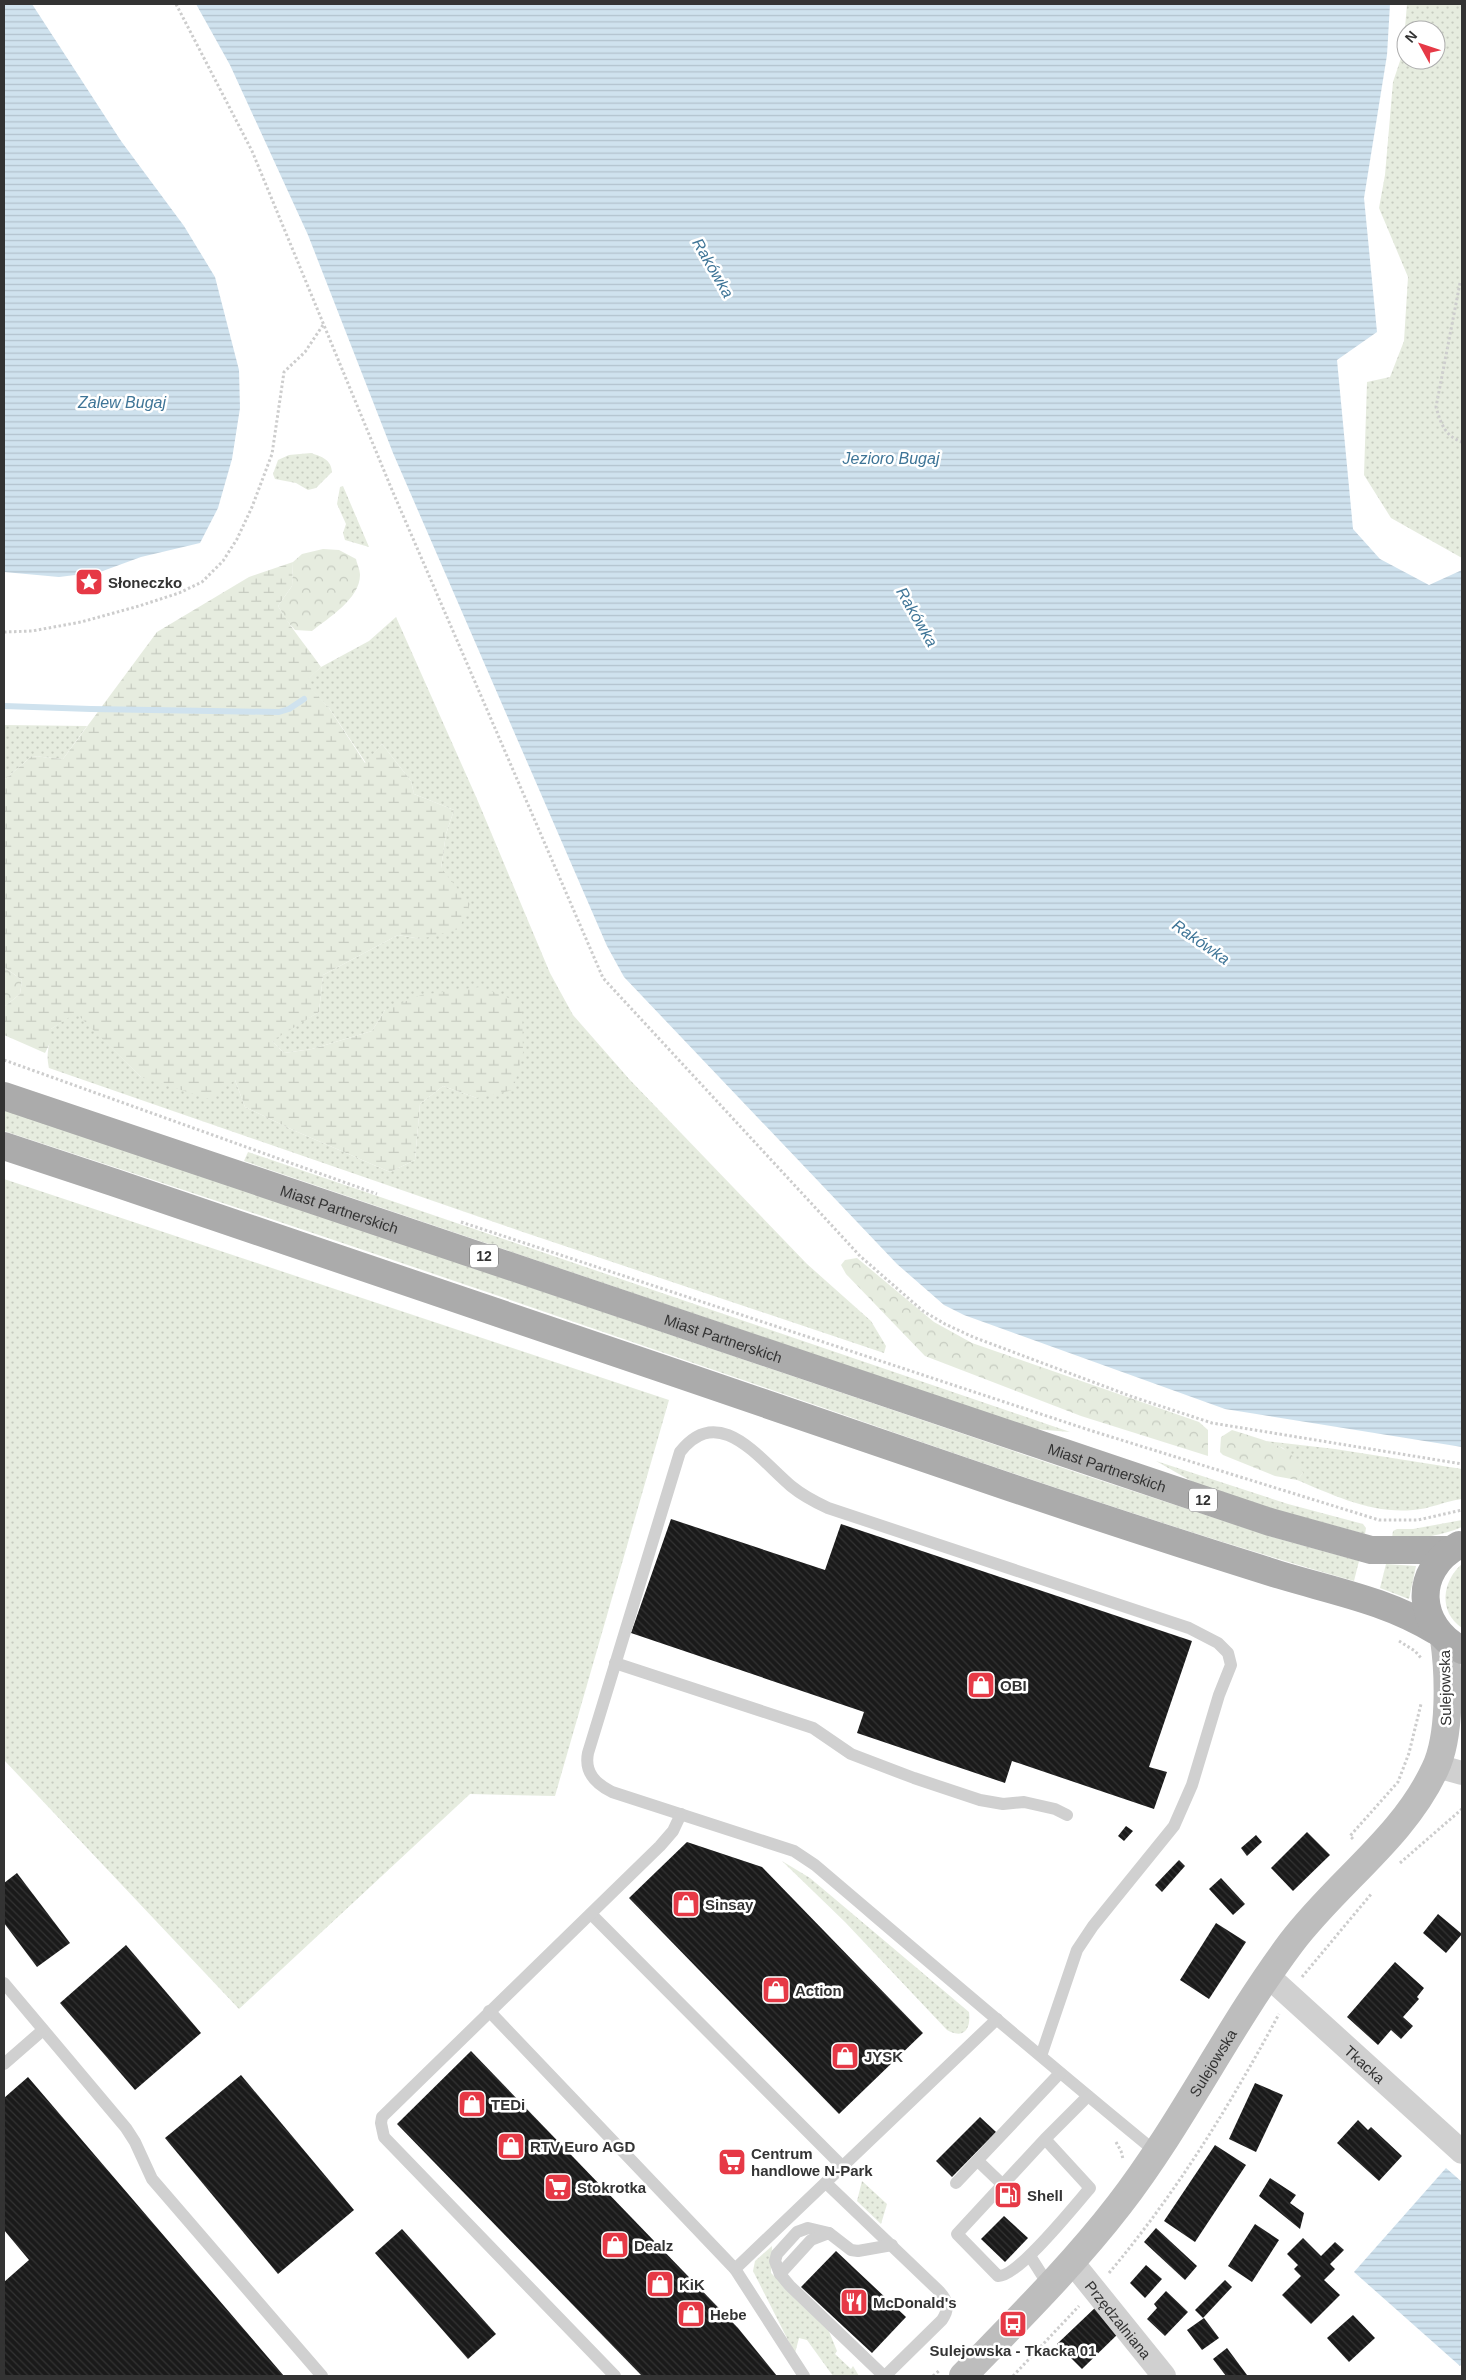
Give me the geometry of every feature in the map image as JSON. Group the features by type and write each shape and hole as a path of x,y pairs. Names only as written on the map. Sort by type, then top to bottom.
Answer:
{"main road":[{"name":"Miast Partnerskich","path":"4,1096 511,1265 1094,1464 1270,1522 1371,1550 1456,1547"},
{"path":"4,1146 547,1327 1023,1491 1226,1558 1378,1603 1412,1616 1448,1640"},
{"name":"12","path":"1448,1640 1428,1613 1425,1593 1430,1574 1441,1557 1456,1547"},
{"name":"Sulejowska","path":"963,2376 1072,2262 1119,2205 1156,2152 1268,1976 1292,1942 1316,1913 1450,1770 1445,1736 1448,1640"},
{"name":"Sulejowska","path":"1445,1736 1462,1712"}],"street":[{"name":"Tkacka","path":"1268,1976 1462,2152"},
{"name":"Przędzalniana","path":"1072,2262 1164,2376"}],"lane":[{"path":"1041,2056 1077,1950 1093,1926 1174,1826 1192,1785 1219,1695 1231,1665 1228,1653 1218,1643 1189,1628 828,1508 793,1488 735,1436 709,1431 691,1438 680,1452 588,1753 586,1762 588,1772 602,1787 612,1792 794,1851 815,1865 997,2020 1156,2152"},
{"path":"615,1663 813,1728 851,1754 914,1778 980,1800 1003,1804 1024,1802 1055,1809 1068,1815"},
{"path":"615,2376 384,2137 382,2117 489,2011 592,1915 660,1846 673,1831 681,1814"},
{"path":"592,1915 843,2167"},
{"path":"4,1983 126,2128 135,2142 152,2179 322,2376"},
{"path":"489,2011 735,2268 804,2376"},
{"path":"735,2268 997,2020"},
{"path":"4,2064 43,2030"},
{"path":"956,2183 1060,2073"},
{"path":"1045,2139 1090,2188 1030,2256 1006,2274 998,2276 958,2234 1045,2139 1088,2096"},
{"path":"978,2160 1003,2185"},
{"path":"826,2183 892,2245 939,2290 945,2297 948,2308 942,2320 885,2376 790,2286 780,2274 811,2240 829,2233 851,2250 869,2250 892,2245"},
{"path":"1030,2256 1049,2286"}],"path":[{"path":"176,4 252,151 323,325 603,978 860,1256 923,1311 973,1337 1133,1397 1212,1423 1462,1464"},
{"path":"1460,283 1436,407 1441,425 1452,438 1462,442"},
{"path":"4,632 32,631 81,622 155,601 202,582 228,553 252,508 272,454 284,372 305,352 323,325"},
{"path":"4,1060 381,1195"},
{"path":"456,1220 1089,1430 1379,1520 1418,1520 1462,1510"},
{"path":"1371,1550 1379,1520"},
{"path":"1392,1637 1415,1651 1423,1662"},
{"path":"1350,1836 1398,1782 1409,1753 1422,1697"},
{"path":"1399,1864 1462,1809"},
{"path":"1013,2376 1095,2289 1143,2232 1176,2188 1239,2090 1290,1995 1313,1961 1374,1890"}],"green space":[{"path":"1407,4 1462,4 1462,558 1391,518 1364,475 1367,382 1390,377 1404,341 1408,277 1379,208 1385,175 1393,82 1397,70 1446,70 1446,20 1406,20"},
{"path":"311,453 328,461 332,472 316,488 308,490 296,483 275,479 273,474 278,460 289,455"},
{"path":"343,486 369,547 345,540 343,533 346,524 337,504 340,487"},
{"path":"323,549 339,550 356,559 360,573 359,584 355,592 342,607 312,631 295,630 278,606 292,586 293,562 302,554"},
{"path":"293,562 292,586 278,606 321,667 305,682 329,708 365,763 382,744 411,781 414,794 454,810 446,834 441,868 470,904 459,929 421,939 398,935 323,975 319,1012 272,1041 284,1053 312,1049 372,1031 385,1010 421,995 480,987 522,1003 523,1053 513,1090 477,1098 443,1086 420,1104 415,1160 390,1172 245,1107 235,1080 209,1099 141,1077 76,1013 51,1029 51,1041 45,1053 4,1035 4,1007 20,994 22,980 4,967 4,780 32,756 63,759 157,632 249,577"},
{"path":"396,617 477,799 550,973 573,1015 630,1080 807,1264 871,1321 886,1346 884,1353 520,1231 49,1068 48,1052 51,1029 76,1012 141,1077 235,1080 245,1107 390,1172 415,1160 420,1104 443,1086 477,1098 385,1010 372,1031 312,1049 284,1053 271,1040 319,1012 323,975 398,935 421,939 441,868 446,834 454,810 414,794 411,781 382,744 366,763 329,708 304,682 321,667 369,641"},
{"path":"4,725 87,726 63,759 32,756 4,780"},
{"path":"4,967 22,980 20,994 4,1007"},
{"path":"4,1109 1090,1477 1276,1538 1359,1561 1354,1581 1206,1537 1060,1489 387,1258 4,1131"},
{"path":"248,1152 1070,1432 1034,1429 279,1173 244,1161"},
{"path":"4,1179 669,1400 555,1796 470,1794 239,2009 4,1760"},
{"path":"857,1258 934,1322 972,1343 1199,1422 1208,1430 1208,1456 1081,1416 925,1356 846,1274 841,1265 845,1260"},
{"path":"1232,1430 1264,1440 1283,1449 1292,1455 1303,1473 1297,1480 1275,1476 1223,1455 1220,1452 1221,1437"},
{"path":"1265,1441 1335,1449 1462,1469 1462,1499 1431,1507 1398,1510 1383,1509 1353,1502 1297,1480 1303,1473 1283,1448"},
{"path":"1156,1461 1288,1504 1363,1524 1366,1528 1365,1534 1251,1503 1193,1482"},
{"path":"1462,1520 1462,1527 1444,1533 1419,1538 1392,1538 1393,1531 1397,1529 1413,1529"},
{"path":"1386,1564 1416,1566 1409,1599 1380,1588"},
{"path":"1462,1564 1462,1628 1449,1614 1446,1596 1450,1579"},
{"path":"782,1861 810,1878 969,2012 969,2023 966,2031 958,2034 947,2030 845,1922"},
{"path":"862,2181 887,2204 881,2224 857,2201"},
{"path":"772,2246 771,2273 828,2329 837,2351 835,2354 851,2369 853,2366 859,2376 833,2376 807,2340 799,2338 795,2353 753,2271 755,2261"}],"water":[{"name":"Zalew Bugaj","path":"4,4 32,4 121,141 184,226 215,277 239,370 240,408 232,459 218,508 200,543 141,557 100,572 59,577 4,572"},
{"name":"Jezioro Bugaj","path":"196,4 1390,4 1387,55 1364,198 1377,332 1337,360 1353,529 1380,559 1429,585 1462,570 1462,1447 1225,1409 964,1315 944,1305 897,1264 624,977 607,946 393,453 308,235 230,65"},
{"path":"1446,2168 1462,2182 1462,2363 1460,2366 1354,2272"}],"building":[{"name":"OBI","path":"671,1519 825,1570 841,1524 1192,1641 1149,1767 1167,1772 1154,1809 1012,1761 1005,1783 857,1733 864,1712 631,1633"},
{"path":"1126,1826 1133,1831 1124,1841 1118,1836"},
{"path":"1307,1832 1330,1855 1293,1891 1271,1868"},
{"path":"1256,1835 1262,1842 1247,1856 1241,1848"},
{"path":"687,1842 762,1867 923,2033 839,2114 629,1898"},
{"path":"1179,1860 1185,1866 1162,1892 1155,1885"},
{"path":"17,1873 70,1943 37,1967 4,1923 4,1883"},
{"path":"1221,1878 1245,1904 1233,1915 1209,1889"},
{"path":"1438,1914 1462,1934 1446,1953 1423,1933"},
{"path":"1216,1923 1246,1942 1209,1999 1180,1980"},
{"path":"126,1945 201,2033 135,2090 60,2003"},
{"path":"1395,1962 1424,1988 1417,1997 1419,1999 1403,2017 1413,2026 1401,2039 1391,2030 1378,2045 1347,2017"},
{"path":"471,2051 738,2328 777,2376 642,2376 397,2124"},
{"path":"241,2075 354,2210 278,2274 165,2138"},
{"path":"28,2077 284,2376 4,2376 4,2282 29,2260 4,2230 4,2098"},
{"path":"1255,2083 1283,2095 1256,2152 1229,2139"},
{"path":"980,2117 996,2132 952,2177 936,2161"},
{"path":"1358,2120 1368,2130 1371,2127 1402,2156 1379,2181 1337,2143"},
{"path":"1215,2145 1246,2165 1195,2242 1164,2221"},
{"path":"1270,2178 1296,2195 1290,2203 1304,2213 1300,2229 1259,2196"},
{"path":"1004,2216 1028,2238 1005,2262 981,2239"},
{"path":"1255,2224 1279,2240 1252,2282 1228,2266"},
{"path":"1156,2228 1197,2266 1185,2280 1144,2242"},
{"path":"402,2229 496,2334 468,2359 375,2253"},
{"path":"1303,2238 1321,2256 1335,2242 1344,2250 1330,2264 1335,2269 1324,2280 1340,2295 1311,2324 1282,2295 1301,2276 1294,2269 1298,2265 1287,2254"},
{"name":"McDonald's","path":"836,2251 906,2317 872,2353 801,2287"},
{"path":"1146,2265 1162,2279 1145,2298 1130,2283"},
{"path":"1225,2280 1232,2287 1203,2318 1195,2310"},
{"path":"1166,2291 1188,2312 1165,2336 1147,2319 1157,2308 1154,2304"},
{"path":"1098,2305 1122,2330 1082,2369 1057,2344"},
{"path":"1353,2315 1375,2338 1349,2362 1327,2338"},
{"path":"1204,2318 1219,2338 1202,2350 1187,2330"},
{"path":"1227,2348 1247,2375 1226,2376 1213,2359"}],"waterway":[{"path":"4,706 279,712 289,709 304,699"}],"place":[{"name":"Słoneczko","path":"89,582"},
{"name":"OBI","path":"981,1685"},
{"name":"Sinsay","path":"686,1904"},
{"name":"Action","path":"776,1990"},
{"name":"JYSK","path":"845,2056"},
{"name":"TEDi","path":"472,2104"},
{"name":"RTV Euro AGD","path":"511,2146"},
{"name":"Centrum handlowe N-Park","path":"732,2162"},
{"name":"Stokrotka","path":"558,2187"},
{"name":"Shell","path":"1008,2195"},
{"name":"Dealz","path":"615,2245"},
{"name":"KiK","path":"660,2284"},
{"name":"McDonald's","path":"854,2302"},
{"name":"Hebe","path":"691,2314"},
{"name":"Sulejowska - Tkacka 01","path":"1013,2324"}],"water label":[{"name":"Rakówka","path":"713,268"},
{"name":"Rakówka","path":"917,617"},
{"name":"Rakówka","path":"1201,942"}]}
